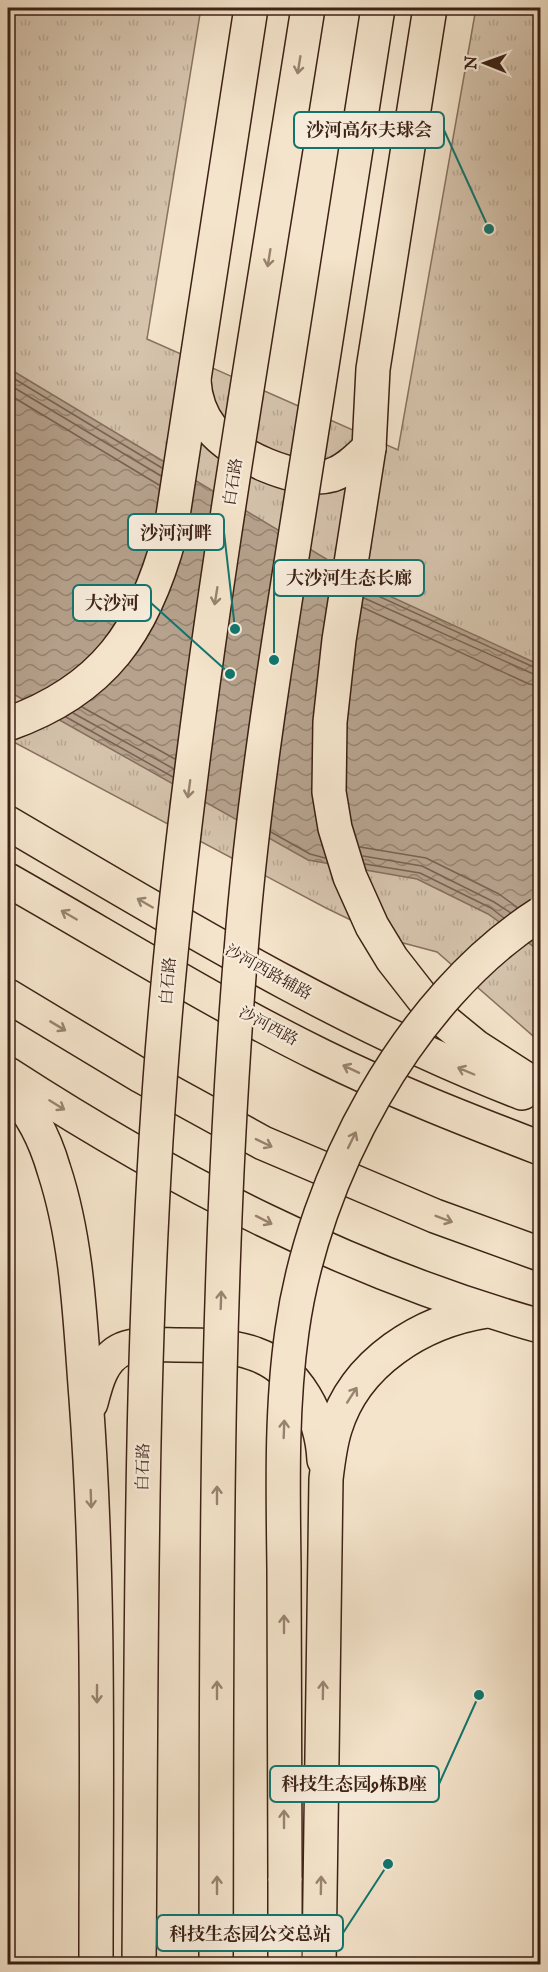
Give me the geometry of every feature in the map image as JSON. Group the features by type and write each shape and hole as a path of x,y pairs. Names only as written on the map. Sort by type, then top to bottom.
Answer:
{"main road":[{"path":"8,724 53,705 78,688 110,660 138,624 158,580 170,536 193,370 251,8"},
{"name":"白石路","path":"138,1965 148,1309 166,1010 183,830 207,654 308,8"},
{"path":"216,1965 218,1390 232,1071 243,924 257,793 276,658 378,8"},
{"path":"430,8 373,369 369,448 339,640 330,722 330,792 335,828 350,877 372,926 403,974 424,1000 475,1046 540,1088"},
{"path":"193,370 196,394 211,428 225,441 276,470 307,477 333,474 350,464 369,448"},
{"name":"沙河西路辅路","path":"8,823 337,1011 469,1072 540,1100"},
{"name":"沙河西路","path":"8,880 226,1005 322,1056 403,1094 540,1148"},
{"path":"285,1965 284,1426 291,1332 311,1245 344,1158 380,1085 401,1053 427,1019 475,968 507,939 540,914"},
{"path":"8,996 150,1081 263,1143 435,1216 540,1254"},
{"path":"8,1074 138,1153 278,1227 414,1286 540,1326"},
{"path":"8,1088 31,1118 44,1141 63,1202 71,1239 89,1440 97,1648 96,1965"},
{"path":"326,1479 335,1428 358,1387 376,1365 410,1336 431,1325 458,1316 487,1311"},
{"path":"89,1440 90,1407 97,1379 106,1362 122,1349 204,1345 233,1348 256,1354 275,1364 292,1378 318,1422 324,1445 326,1479 319,1965"}],"green space":[{"path":"8,8 201,8 147,339 398,450 476,8 540,8 540,1042 437,952 392,940 326,908 8,739"}],"water":[{"path":"8,368 383,593 540,665 540,951 488,914 417,879 308,860 8,691"}],"place":[{"name":"沙河高尔夫球会","path":"489,229"},
{"name":"沙河河畔","path":"235,629"},
{"name":"大沙河生态长廊","path":"274,660"},
{"name":"大沙河","path":"230,674"},
{"name":"科技生态园9栋B座","path":"479,1695"},
{"name":"科技生态园公交总站","path":"388,1864"}]}
